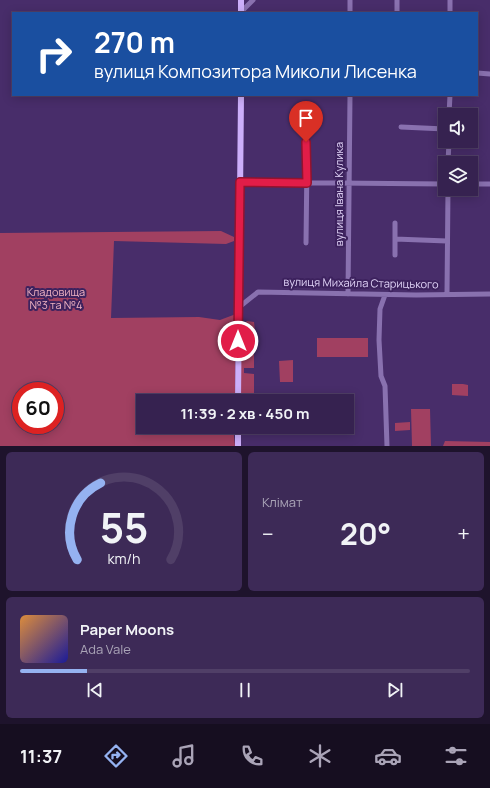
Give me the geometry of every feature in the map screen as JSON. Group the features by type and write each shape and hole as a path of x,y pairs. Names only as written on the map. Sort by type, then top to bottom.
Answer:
{"main road":[{"path":"241,0 241,12"},
{"path":"238,394 241,96"},
{"path":"238,434 238,446"}],"street":[{"path":"242,12 253,0"},
{"path":"350,0 350,12"},
{"path":"397,0 397,12"},
{"path":"450,0 450,12"},
{"path":"478,73 490,74"},
{"name":"вулиця Івана Кулика","path":"348,294 350,96"},
{"path":"449,108 450,96"},
{"path":"306,122 306,243"},
{"path":"401,127 438,129"},
{"path":"240,182 438,184"},
{"path":"478,184 490,184"},
{"path":"447,294 448,196"},
{"path":"395,223 395,255"},
{"path":"395,239 447,241"},
{"name":"вулиця Михайла Старицького","path":"238,308 258,292 385,295 490,294"},
{"path":"385,295 380,309 379,340 382,376 385,386 387,446"}],"green space":[{"name":"Кладовища №3 та №4","path":"221,231 234,237 234,241 226,244 114,241 111,318 199,317 220,320 236,314 235,394 136,394 136,434 234,434 235,446 0,446 0,233"},
{"path":"247,321 254,322 255,331 242,336 242,326"},
{"path":"317,338 368,338 368,357 317,357"},
{"path":"244,342 247,346 245,348 250,353 252,351 254,353 254,368 244,368 244,373 254,374 254,394 241,394 241,353"},
{"path":"293,360 293,382 280,382 279,361"},
{"path":"452,384 468,385 468,396 452,395"},
{"path":"411,409 430,409 431,446 412,446"},
{"path":"410,422 410,430 395,431 395,423"},
{"path":"445,441 490,442 490,446 443,446"}],"route":[{"path":"238,341 240,182 307,183 306,142"}]}
